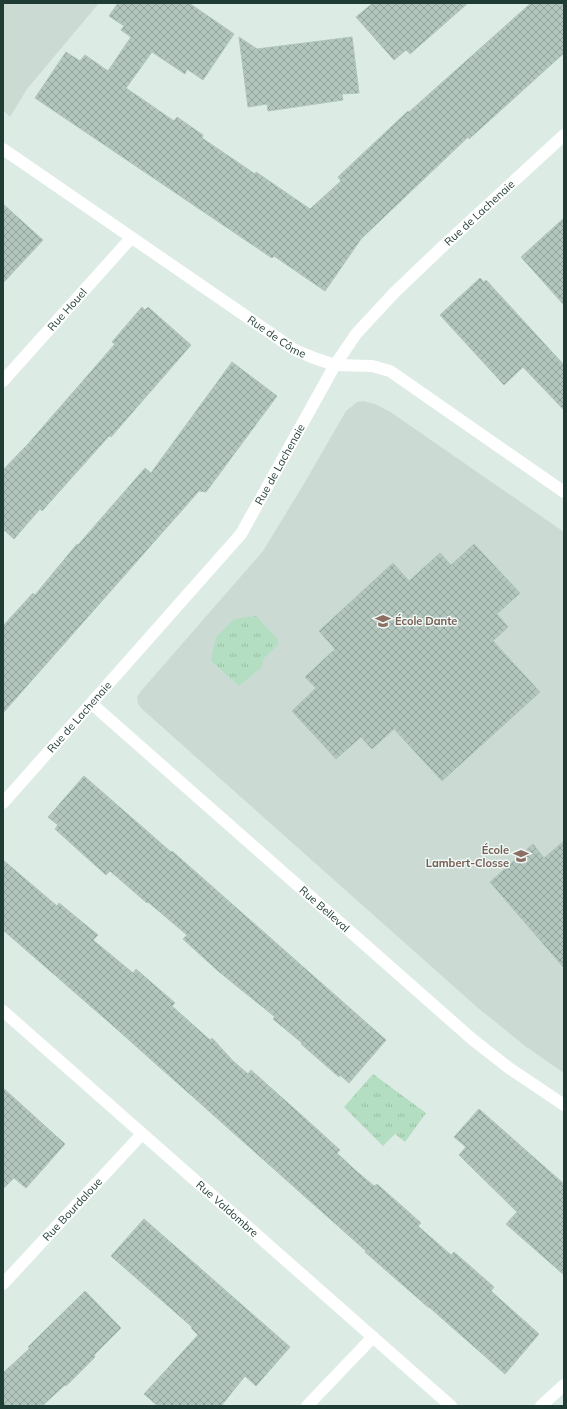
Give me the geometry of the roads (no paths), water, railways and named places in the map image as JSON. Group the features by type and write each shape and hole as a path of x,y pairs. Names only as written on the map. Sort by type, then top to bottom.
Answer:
{"street":[{"name":"Rue de Lachenaie","path":"3,803 241,534 335,365 356,334 394,293 564,135"},
{"name":"Rue de Côme","path":"3,149 295,350 335,365 372,366 390,371 564,492"},
{"name":"Rue Houel","path":"3,381 131,238"},
{"name":"Rue Belleval","path":"92,704 472,1039 509,1068 564,1105"},
{"name":"Rue Valdombre","path":"3,1011 451,1406"},
{"name":"Rue Bourdaloue","path":"3,1284 142,1134"},
{"path":"307,1406 373,1337"},
{"path":"541,1406 564,1385"}],"place":[{"name":"École Dante","path":"383,621"},
{"name":"École Lambert-Closse","path":"521,856"}]}
